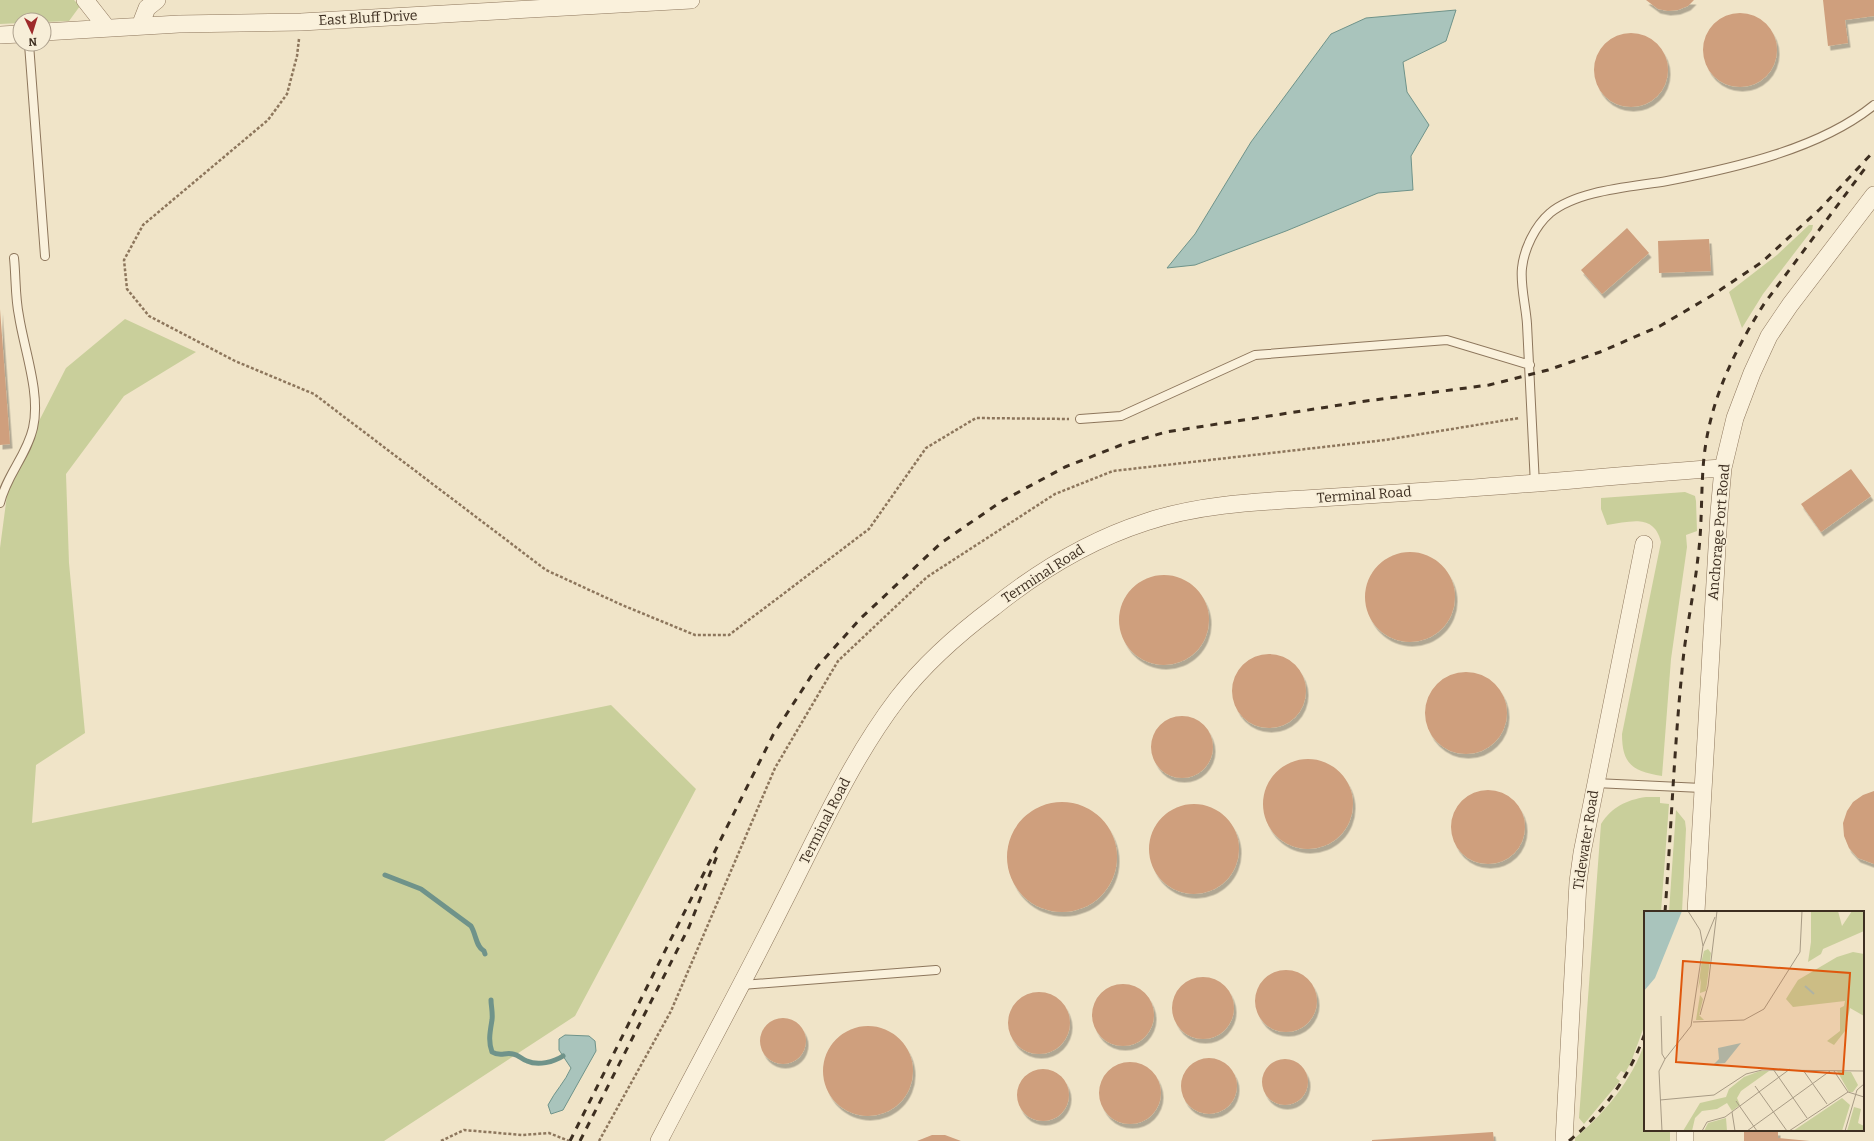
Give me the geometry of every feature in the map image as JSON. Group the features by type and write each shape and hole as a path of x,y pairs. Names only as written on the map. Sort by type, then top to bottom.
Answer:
{"street":[{"path":"85,0 107,28"},
{"path":"140,26 148,8 157,0"},
{"name":"East Bluff Drive","path":"52,31 140,26 301,22 441,7 692,0"},
{"path":"0,35 12,34"},
{"name":"Anchorage Port Road","path":"1696,911 1702,788 1723,468 1735,418 1752,373 1769,336 1790,304 1874,196"},
{"name":"Terminal Road","path":"659,1141 742,985 842,787 867,741 899,697 927,663 965,629 1004,598 1052,566 1107,536 1148,521 1202,509 1256,502 1535,484 1723,468"},
{"name":"Tidewater Road","path":"1564,1141 1578,882 1595,783 1644,544"},
{"path":"1685,1141 1686,1131"}],"lane":[{"path":"30,52 45,256"},
{"path":"1535,484 1530,365 1522,269 1527,249 1536,230 1550,213 1571,201 1599,193 1707,173 1783,151 1842,126 1874,104"},
{"path":"0,502 3,489 27,446 34,426 34,397 18,314 14,258"},
{"path":"1080,419 1121,416 1255,355 1447,340 1530,365"},
{"path":"1595,783 1702,788"},
{"path":"742,985 936,970"}],"path":[{"path":"301,22 297,56 287,94 268,120 143,225 124,260 127,289 149,316 235,361 314,394 546,570 622,605 695,635 729,635 869,529 926,448 976,418 1080,419"},
{"path":"599,1141 671,1011 775,768 838,661 927,577 1055,494 1113,471 1385,440 1532,415"},
{"path":"441,1141 464,1130 522,1135 549,1133 569,1141"}],"green space":[{"path":"0,0 74,0 80,6 69,21 52,22 52,12 12,12 12,23 0,24"},
{"path":"1809,225 1813,225 1812,230 1763,294 1742,328 1729,292 1777,255"},
{"path":"125,319 196,352 124,396 66,474 69,563 85,733 36,765 32,823 611,705 696,789 575,1016 384,1141 0,1141 0,548 9,480 66,368"},
{"path":"1685,492 1695,496 1697,531 1686,535 1687,547 1671,659 1662,776 1644,772 1631,765 1624,753 1622,734 1661,542 1658,533 1647,523 1632,521 1607,525 1601,509 1601,498"},
{"path":"1646,797 1660,797 1660,803 1669,804 1661,911 1644,911 1644,1027 1631,1062 1625,1073 1621,1071 1616,1078 1620,1081 1584,1124 1579,1118 1601,824 1610,813 1620,805 1632,800"},
{"path":"1676,810 1685,821 1686,829 1682,911 1669,911"},
{"path":"1644,1045 1644,1131 1670,1131 1670,1141 1575,1141 1575,1138 1597,1117 1617,1094 1640,1056"}],"water":[{"path":"1456,10 1446,41 1403,62 1407,92 1429,125 1411,156 1413,190 1378,193 1286,231 1195,265 1167,268 1195,234 1251,142 1331,34 1366,18"},
{"path":"565,1035 589,1036 595,1041 596,1051 563,1110 551,1114 548,1105 571,1068 559,1050 559,1039"}],"building":[{"path":"1646,0 1694,0 1688,6 1678,10 1668,11 1658,9"},
{"path":"1823,0 1874,0 1874,16 1845,20 1848,43 1828,46"},
{"path":"1740,13 1761,19 1771,29 1777,50 1771,71 1761,81 1740,87 1719,81 1709,71 1703,50 1709,29 1719,19"},
{"path":"1631,33 1652,39 1662,49 1668,70 1662,91 1652,101 1631,107 1610,101 1600,91 1594,70 1600,49 1610,39"},
{"path":"1627,228 1649,253 1602,294 1581,270"},
{"path":"1709,239 1711,271 1659,273 1658,241"},
{"path":"0,309 10,444 0,445"},
{"path":"1851,469 1871,496 1821,532 1801,504"},
{"path":"1410,552 1427,556 1442,565 1451,580 1455,597 1451,614 1442,629 1427,638 1410,642 1393,638 1378,629 1369,614 1365,597 1369,580 1378,565 1393,556"},
{"path":"1164,575 1181,579 1196,588 1205,603 1209,620 1205,637 1196,652 1181,661 1164,665 1147,661 1132,652 1123,637 1119,620 1123,603 1132,588 1147,579"},
{"path":"1269,654 1283,657 1295,665 1303,677 1306,691 1303,705 1295,717 1283,725 1269,728 1255,725 1243,717 1235,705 1232,691 1235,677 1243,665 1255,657"},
{"path":"1458,672 1474,672 1489,679 1500,690 1507,705 1507,721 1504,729 1495,742 1482,751 1474,754 1458,754 1443,747 1432,736 1425,721 1425,705 1432,690 1443,679"},
{"path":"1182,716 1194,718 1204,725 1211,735 1213,747 1211,759 1204,769 1194,776 1182,778 1170,776 1160,769 1153,759 1151,747 1153,735 1160,725 1170,718"},
{"path":"1308,759 1325,763 1340,772 1349,787 1353,804 1349,821 1340,836 1325,845 1308,849 1291,845 1276,836 1267,821 1263,804 1267,787 1276,772 1291,763"},
{"path":"1488,790 1502,793 1514,801 1522,813 1525,827 1522,841 1514,853 1502,861 1488,864 1474,861 1462,853 1454,841 1451,827 1454,813 1462,801 1474,793"},
{"path":"1874,791 1874,864 1858,858 1849,848 1844,836 1843,823 1847,811 1853,802 1863,795"},
{"path":"1062,802 1073,803 1083,807 1101,818 1112,836 1116,846 1116,868 1112,878 1101,896 1083,907 1073,911 1062,912 1051,911 1041,907 1023,896 1012,878 1008,868 1007,857 1008,846 1012,836 1023,818 1041,807 1051,803"},
{"path":"1194,804 1211,808 1226,817 1235,832 1239,849 1235,866 1226,881 1211,890 1194,894 1177,890 1162,881 1153,866 1149,849 1153,832 1162,817 1177,808"},
{"path":"1286,970 1298,972 1308,979 1315,989 1317,1001 1315,1013 1308,1023 1298,1030 1286,1032 1274,1030 1264,1023 1257,1013 1255,1001 1257,989 1264,979 1274,972"},
{"path":"1203,977 1215,979 1225,986 1232,996 1234,1008 1232,1020 1225,1030 1215,1037 1203,1039 1191,1037 1181,1030 1174,1020 1172,1008 1174,996 1181,986 1191,979"},
{"path":"1123,984 1135,986 1145,993 1152,1003 1154,1015 1152,1027 1145,1037 1135,1044 1123,1046 1111,1044 1101,1037 1094,1027 1092,1015 1094,1003 1101,993 1111,986"},
{"path":"1039,992 1051,994 1061,1001 1068,1011 1070,1023 1068,1035 1061,1045 1051,1052 1039,1054 1027,1052 1017,1045 1010,1035 1008,1023 1010,1011 1017,1001 1027,994"},
{"path":"783,1018 796,1022 802,1028 806,1041 802,1054 796,1060 783,1064 770,1060 764,1054 760,1041 764,1028 770,1022"},
{"path":"868,1026 885,1030 900,1039 909,1054 913,1071 909,1088 900,1103 885,1112 868,1116 851,1112 836,1103 827,1088 823,1071 827,1054 836,1039 851,1030"},
{"path":"1209,1058 1220,1060 1229,1066 1235,1075 1237,1086 1235,1097 1229,1106 1220,1112 1209,1114 1198,1112 1189,1106 1183,1097 1181,1086 1183,1075 1189,1066 1198,1060"},
{"path":"1285,1059 1298,1063 1304,1069 1308,1082 1304,1095 1298,1101 1285,1105 1272,1101 1266,1095 1262,1082 1266,1069 1272,1063"},
{"path":"1130,1062 1142,1064 1152,1071 1159,1081 1161,1093 1159,1105 1152,1115 1142,1122 1130,1124 1118,1122 1108,1115 1101,1105 1099,1093 1101,1081 1108,1071 1118,1064"},
{"path":"1043,1069 1053,1071 1061,1077 1067,1085 1069,1095 1067,1105 1061,1113 1053,1119 1043,1121 1033,1119 1025,1113 1019,1105 1017,1095 1019,1085 1025,1077 1033,1071"},
{"path":"1744,1131 1778,1131 1778,1138 1810,1141 1744,1141"},
{"path":"1493,1132 1494,1141 1372,1141 1372,1140"},
{"path":"932,1135 945,1135 961,1141 917,1141"}],"waterway":[{"path":"385,875 421,889 471,926 479,947 485,954"},
{"path":"491,1000 492,1017 490,1040 492,1052 498,1054 515,1055 536,1063 551,1062 563,1056"}],"railway":[{"path":"570,1141 773,735 817,667 860,619 941,543 1002,501 1065,467 1121,445 1166,432 1366,401 1489,385 1548,370 1600,352 1660,326 1711,296 1762,262 1820,209 1874,151"},
{"path":"1665,911 1683,657 1699,546 1705,446 1715,403 1731,363 1764,304 1866,167"},
{"path":"580,1141 689,927 717,856"},
{"path":"1569,1141 1594,1118 1624,1078 1632,1064 1644,1036"}]}
